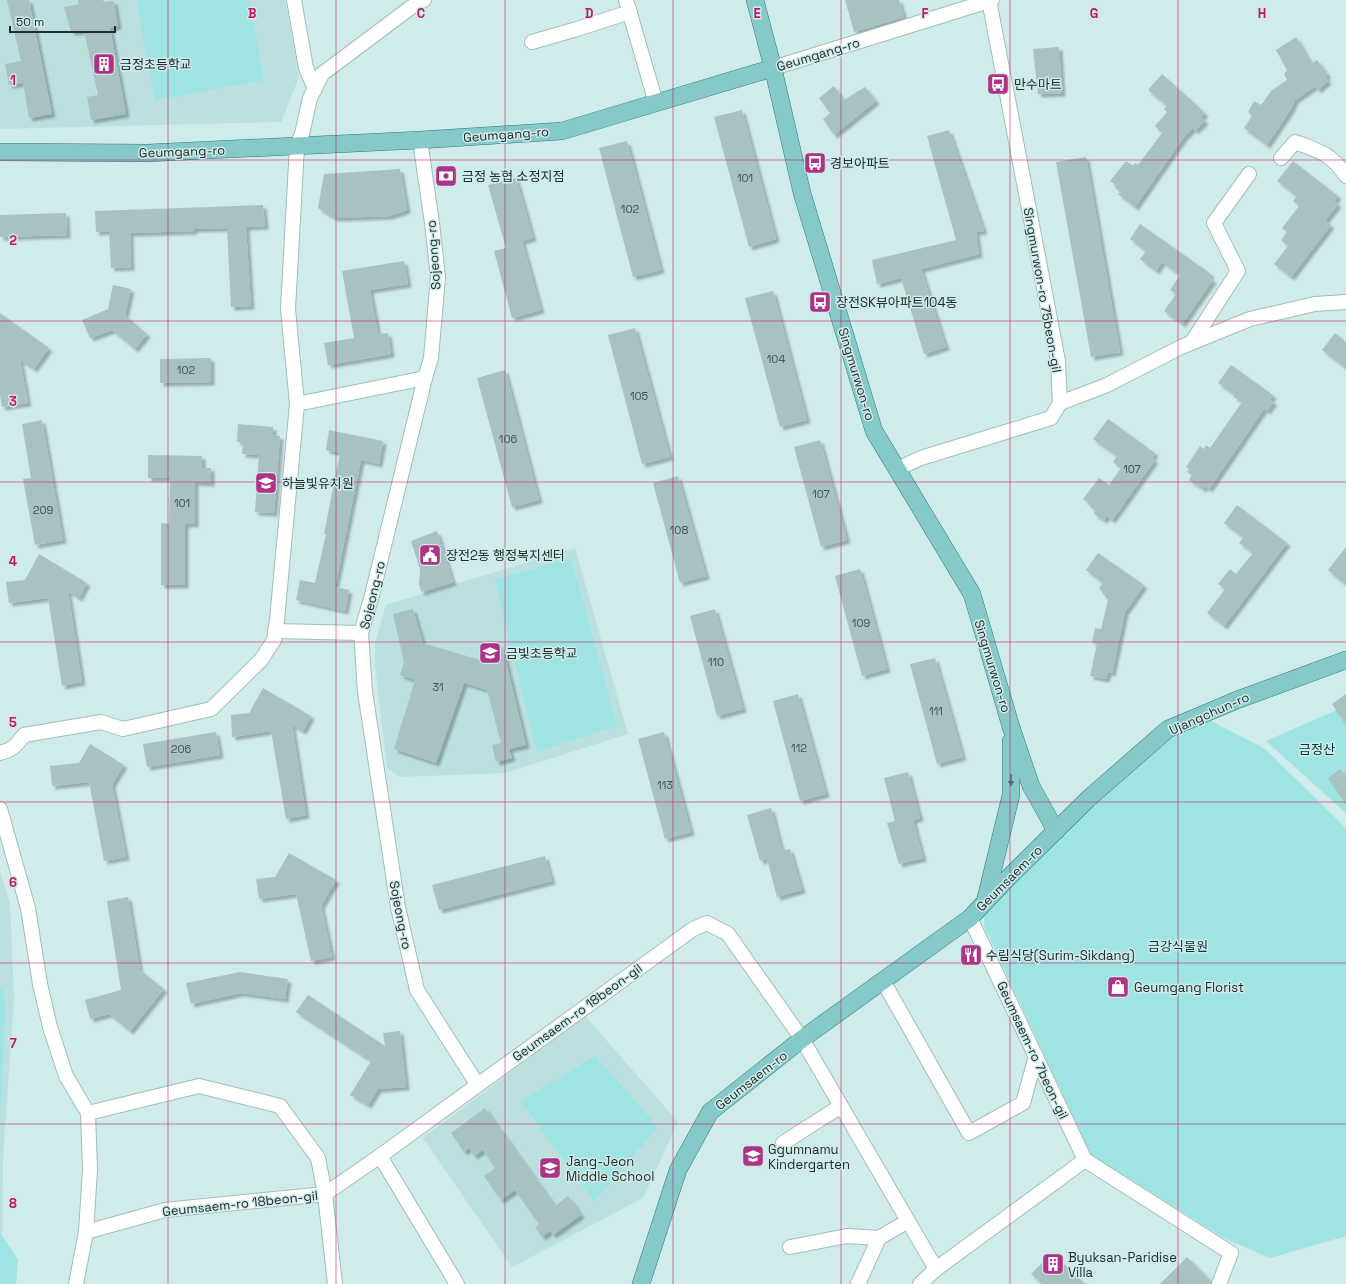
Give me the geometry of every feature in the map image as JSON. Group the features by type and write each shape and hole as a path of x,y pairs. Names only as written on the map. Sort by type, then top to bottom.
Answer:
{"main road":[{"name":"Singmurwon-ro","path":"755,0 773,68 802,193 874,431 972,594 1011,727 1031,786 1056,831"},
{"name":"Geumgang-ro","path":"0,152 148,153 420,140 562,131 773,68"},
{"name":"Ujangchun-ro","path":"1056,831 1088,800 1168,730 1237,700 1346,660"},
{"name":"Singmurwon-ro","path":"985,903 1011,795 1011,727"},
{"name":"Geumsaem-ro","path":"641,1284 678,1170 710,1112 802,1039 970,918 1056,831"}],"street":[{"path":"294,0 306,68 315,90"},
{"path":"0,753 10,751 24,735 100,722 123,730 211,709 261,660 274,640 297,404 288,309 297,146 302,134 310,98 322,74 410,8 424,0"},
{"name":"Geumgang-ro","path":"773,68 990,0"},
{"name":"Singmurwon-ro 75beon-gil","path":"990,0 1058,361 1060,403"},
{"path":"532,42 578,29 628,6 656,103"},
{"name":"Sojeong-ro","path":"420,140 438,276 431,358 372,595 361,633 365,692 398,907 417,990 477,1084"},
{"path":"1281,158 1295,142 1326,154 1339,165 1346,176"},
{"path":"1192,342 1238,272 1214,223 1249,174"},
{"path":"898,469 921,458 1051,418 1060,403 1107,385 1192,342 1250,319 1315,304 1346,302"},
{"path":"297,404 425,378"},
{"path":"275,631 361,633"},
{"path":"0,810 28,908 40,984 50,1027 66,1076 88,1113 90,1170 86,1232 76,1284"},
{"name":"Geumsaem-ro 7beon-gil","path":"970,918 1085,1160"},
{"name":"Geumsaem-ro 18beon-gil","path":"86,1232 166,1210 325,1194 380,1156 477,1084 693,929 707,923 728,934 802,1039"},
{"path":"883,981 969,1133 1023,1103 1036,1056"},
{"path":"802,1039 936,1269"},
{"name":"Geumsaem-ro 18beon-gil","path":"88,1113 198,1086 280,1106 318,1158 325,1194 336,1284"},
{"path":"784,1142 841,1106"},
{"path":"380,1156 457,1284"},
{"path":"920,1284 936,1269 1085,1160 1231,1253 1219,1284"},
{"path":"790,1247 847,1236 879,1238 908,1221"},
{"path":"858,1284 879,1238"}],"shaded area":[{"path":"0,0 285,0 299,77 281,122 0,129"},
{"name":"금빛초등학교","path":"575,548 628,734 505,773 399,777 387,768 375,664 375,643 386,605"},
{"path":"0,872 10,903 14,1000 3,1158 2,1284 0,1284"},
{"name":"Jang-Jeon Middle School","path":"585,1016 678,1122 643,1198 512,1267 423,1138"}],"green space":[{"path":"136,0 249,0 264,80 155,100"},
{"path":"571,558 617,726 537,752 495,580"},
{"name":"금정산","path":"1346,706 1346,813 1266,741"},
{"name":"금강식물원","path":"1198,713 1265,749 1346,828 1346,1236 1270,1258 1224,1238 1091,1155 984,926 985,903 1088,799"},
{"path":"2,989 6,1003 0,1112 0,990"},
{"path":"595,1056 658,1127 594,1201 521,1102"},
{"path":"0,1232 18,1260 16,1284 0,1284"}],"building":[{"path":"7,0 29,0 52,114 29,118 23,83 9,85 5,64 21,61"},
{"name":"금정초등학교","path":"78,0 103,0 104,2 114,1 118,26 110,28 126,114 91,120 87,97 98,95 84,31 71,32 64,7 79,4"},
{"path":"845,0 899,0 904,17 854,32"},
{"path":"1296,37 1312,64 1317,60 1328,75 1325,77 1328,81 1318,90 1315,86 1295,100 1291,109 1267,145 1244,128 1252,116 1248,112 1254,101 1261,105 1272,90 1287,80 1284,74 1287,70 1276,50"},
{"path":"1059,47 1062,93 1038,94 1033,49"},
{"path":"1162,74 1205,113 1201,117 1205,121 1195,131 1193,128 1184,137 1135,207 1118,194 1121,192 1115,188 1116,185 1110,181 1126,161 1133,166 1135,163 1138,165 1162,133 1155,126 1167,112 1164,109 1167,106 1148,90"},
{"path":"834,86 844,100 865,87 876,101 834,135 823,119 830,113 819,98"},
{"path":"742,110 776,239 749,247 714,117"},
{"path":"949,130 984,231 976,232 979,254 921,269 946,347 924,354 901,278 877,284 872,260 956,240 927,136"},
{"path":"627,141 661,270 633,277 599,148"},
{"path":"1086,157 1120,352 1091,357 1056,162"},
{"path":"1293,161 1338,196 1334,201 1338,204 1325,221 1331,225 1291,277 1274,264 1288,246 1281,240 1287,232 1282,228 1299,206 1293,201 1297,196 1277,181"},
{"path":"400,169 407,210 390,216 335,218 318,208 324,174"},
{"path":"516,178 533,238 522,241 541,310 512,318 494,251 506,248 488,185"},
{"path":"263,205 265,226 246,227 251,306 231,307 227,228 194,229 194,231 130,233 131,267 111,268 109,231 96,232 95,211"},
{"path":"66,213 67,235 0,237 0,215"},
{"path":"1140,224 1211,274 1209,277 1213,280 1182,324 1164,311 1176,294 1170,290 1180,275 1162,262 1156,271 1140,259 1146,251 1130,239"},
{"path":"404,261 408,284 370,290 378,334 388,333 391,354 328,365 324,343 354,338 342,271"},
{"path":"113,285 131,289 125,315 147,334 135,349 112,330 90,338 82,320 108,309"},
{"path":"773,291 807,420 780,427 745,298"},
{"path":"0,313 49,348 34,369 20,360 28,403 2,407 0,395"},
{"path":"635,328 670,457 642,464 608,335"},
{"path":"1335,333 1346,342 1346,368 1322,350"},
{"path":"211,358 211,382 160,383 160,359"},
{"path":"1231,365 1273,395 1270,400 1274,402 1267,411 1264,409 1209,489 1205,486 1203,489 1189,480 1192,475 1187,472 1189,469 1186,467 1200,446 1204,449 1206,445 1210,448 1242,402 1234,397 1234,394 1218,383"},
{"path":"505,370 539,500 512,507 477,378"},
{"path":"1108,419 1155,453 1152,458 1155,460 1112,520 1107,516 1104,520 1094,514 1096,511 1083,499 1099,478 1109,485 1121,468 1113,462 1117,456 1093,439"},
{"path":"42,420 63,540 35,545 23,479 31,478 22,424"},
{"name":"하늘빛유치원","path":"238,424 273,427 273,435 280,436 274,513 255,512 259,455 242,454 243,443 237,442"},
{"path":"329,430 383,441 379,464 361,460 335,587 349,590 345,611 296,600 300,580 315,583 326,534 324,534 340,453 326,450"},
{"path":"820,440 847,540 821,547 794,447"},
{"path":"148,455 202,456 202,468 211,468 211,483 195,482 195,524 185,524 185,585 161,585 161,523 169,524 170,478 148,478"},
{"path":"678,476 706,576 680,583 653,483"},
{"path":"1237,505 1287,543 1224,626 1207,613 1225,589 1218,584 1230,569 1236,574 1253,553 1239,543 1243,537 1224,523"},
{"name":"장전2동 행정복지센터","path":"437,531 453,582 421,592 419,584 420,569 411,541"},
{"path":"1346,547 1346,585 1328,570"},
{"path":"1098,553 1144,585 1125,612 1112,673 1108,672 1106,679 1090,676 1097,644 1092,643 1095,628 1101,629 1108,600 1099,588 1103,583 1086,570"},
{"path":"39,554 87,583 79,598 68,591 82,682 62,686 48,598 9,603 6,582 25,580"},
{"path":"860,569 887,669 862,676 835,576"},
{"name":"금빛초등학교","path":"413,609 423,643 480,660 482,650 485,645 489,643 497,644 503,649 526,745 509,749 512,758 496,762 492,745 501,743 487,690 464,683 436,763 394,749 415,680 400,675 404,662 393,614"},
{"path":"715,609 743,709 717,716 690,616"},
{"path":"935,658 963,757 937,764 910,664"},
{"path":"263,688 311,716 303,731 292,725 306,815 286,819 271,731 232,737 231,715 249,713"},
{"path":"798,694 826,794 800,801 773,701"},
{"path":"1346,694 1346,725 1332,704"},
{"path":"216,732 220,755 147,767 143,744"},
{"path":"664,732 691,832 665,839 638,739"},
{"path":"90,744 124,765 112,784 126,857 104,861 89,782 52,786 50,766 79,763"},
{"path":"1340,769 1346,776 1346,804 1328,778"},
{"path":"908,772 920,818 913,820 923,858 899,864 887,823 895,821 884,778"},
{"path":"771,808 782,851 790,849 802,890 777,897 767,859 760,861 747,815"},
{"path":"289,853 336,880 321,906 332,957 311,961 296,894 259,899 256,879 275,877"},
{"path":"545,856 552,881 439,910 432,885"},
{"path":"128,897 140,970 164,989 130,1031 109,1014 90,1019 85,1000 121,990 107,901"},
{"path":"240,972 288,979 285,999 241,993 191,1004 186,983"},
{"path":"308,995 385,1046 383,1033 400,1031 406,1087 378,1089 368,1105 350,1095 371,1061 296,1012"},
{"path":"485,1108 555,1206 568,1196 581,1215 553,1235 550,1231 542,1237 535,1227 539,1224 515,1190 501,1200 484,1176 495,1168 483,1150 474,1156 469,1148 464,1152 451,1133"},
{"name":"Byuksan-Paridise Villa","path":"1052,1253 1085,1284 1042,1284 1031,1274"},
{"name":"Byuksan-Paridise Villa","path":"1187,1257 1211,1281 1211,1284 1160,1284"}],"place":[{"name":"금정초등학교","path":"104,64"},
{"name":"만수마트","path":"998,84"},
{"name":"경보아파트","path":"815,163"},
{"name":"금정 농협 소정지점","path":"446,176"},
{"name":"장전SK뷰아파트104동","path":"820,302"},
{"name":"하늘빛유치원","path":"266,483"},
{"name":"장전2동 행정복지센터","path":"430,555"},
{"name":"금빛초등학교","path":"490,653"},
{"name":"수림식당(Surim-Sikdang)","path":"971,955"},
{"name":"Geumgang Florist","path":"1118,987"},
{"name":"Ggumnamu Kindergarten","path":"753,1156"},
{"name":"Jang-Jeon Middle School","path":"550,1168"},
{"name":"Byuksan-Paridise Villa","path":"1053,1264"}]}
